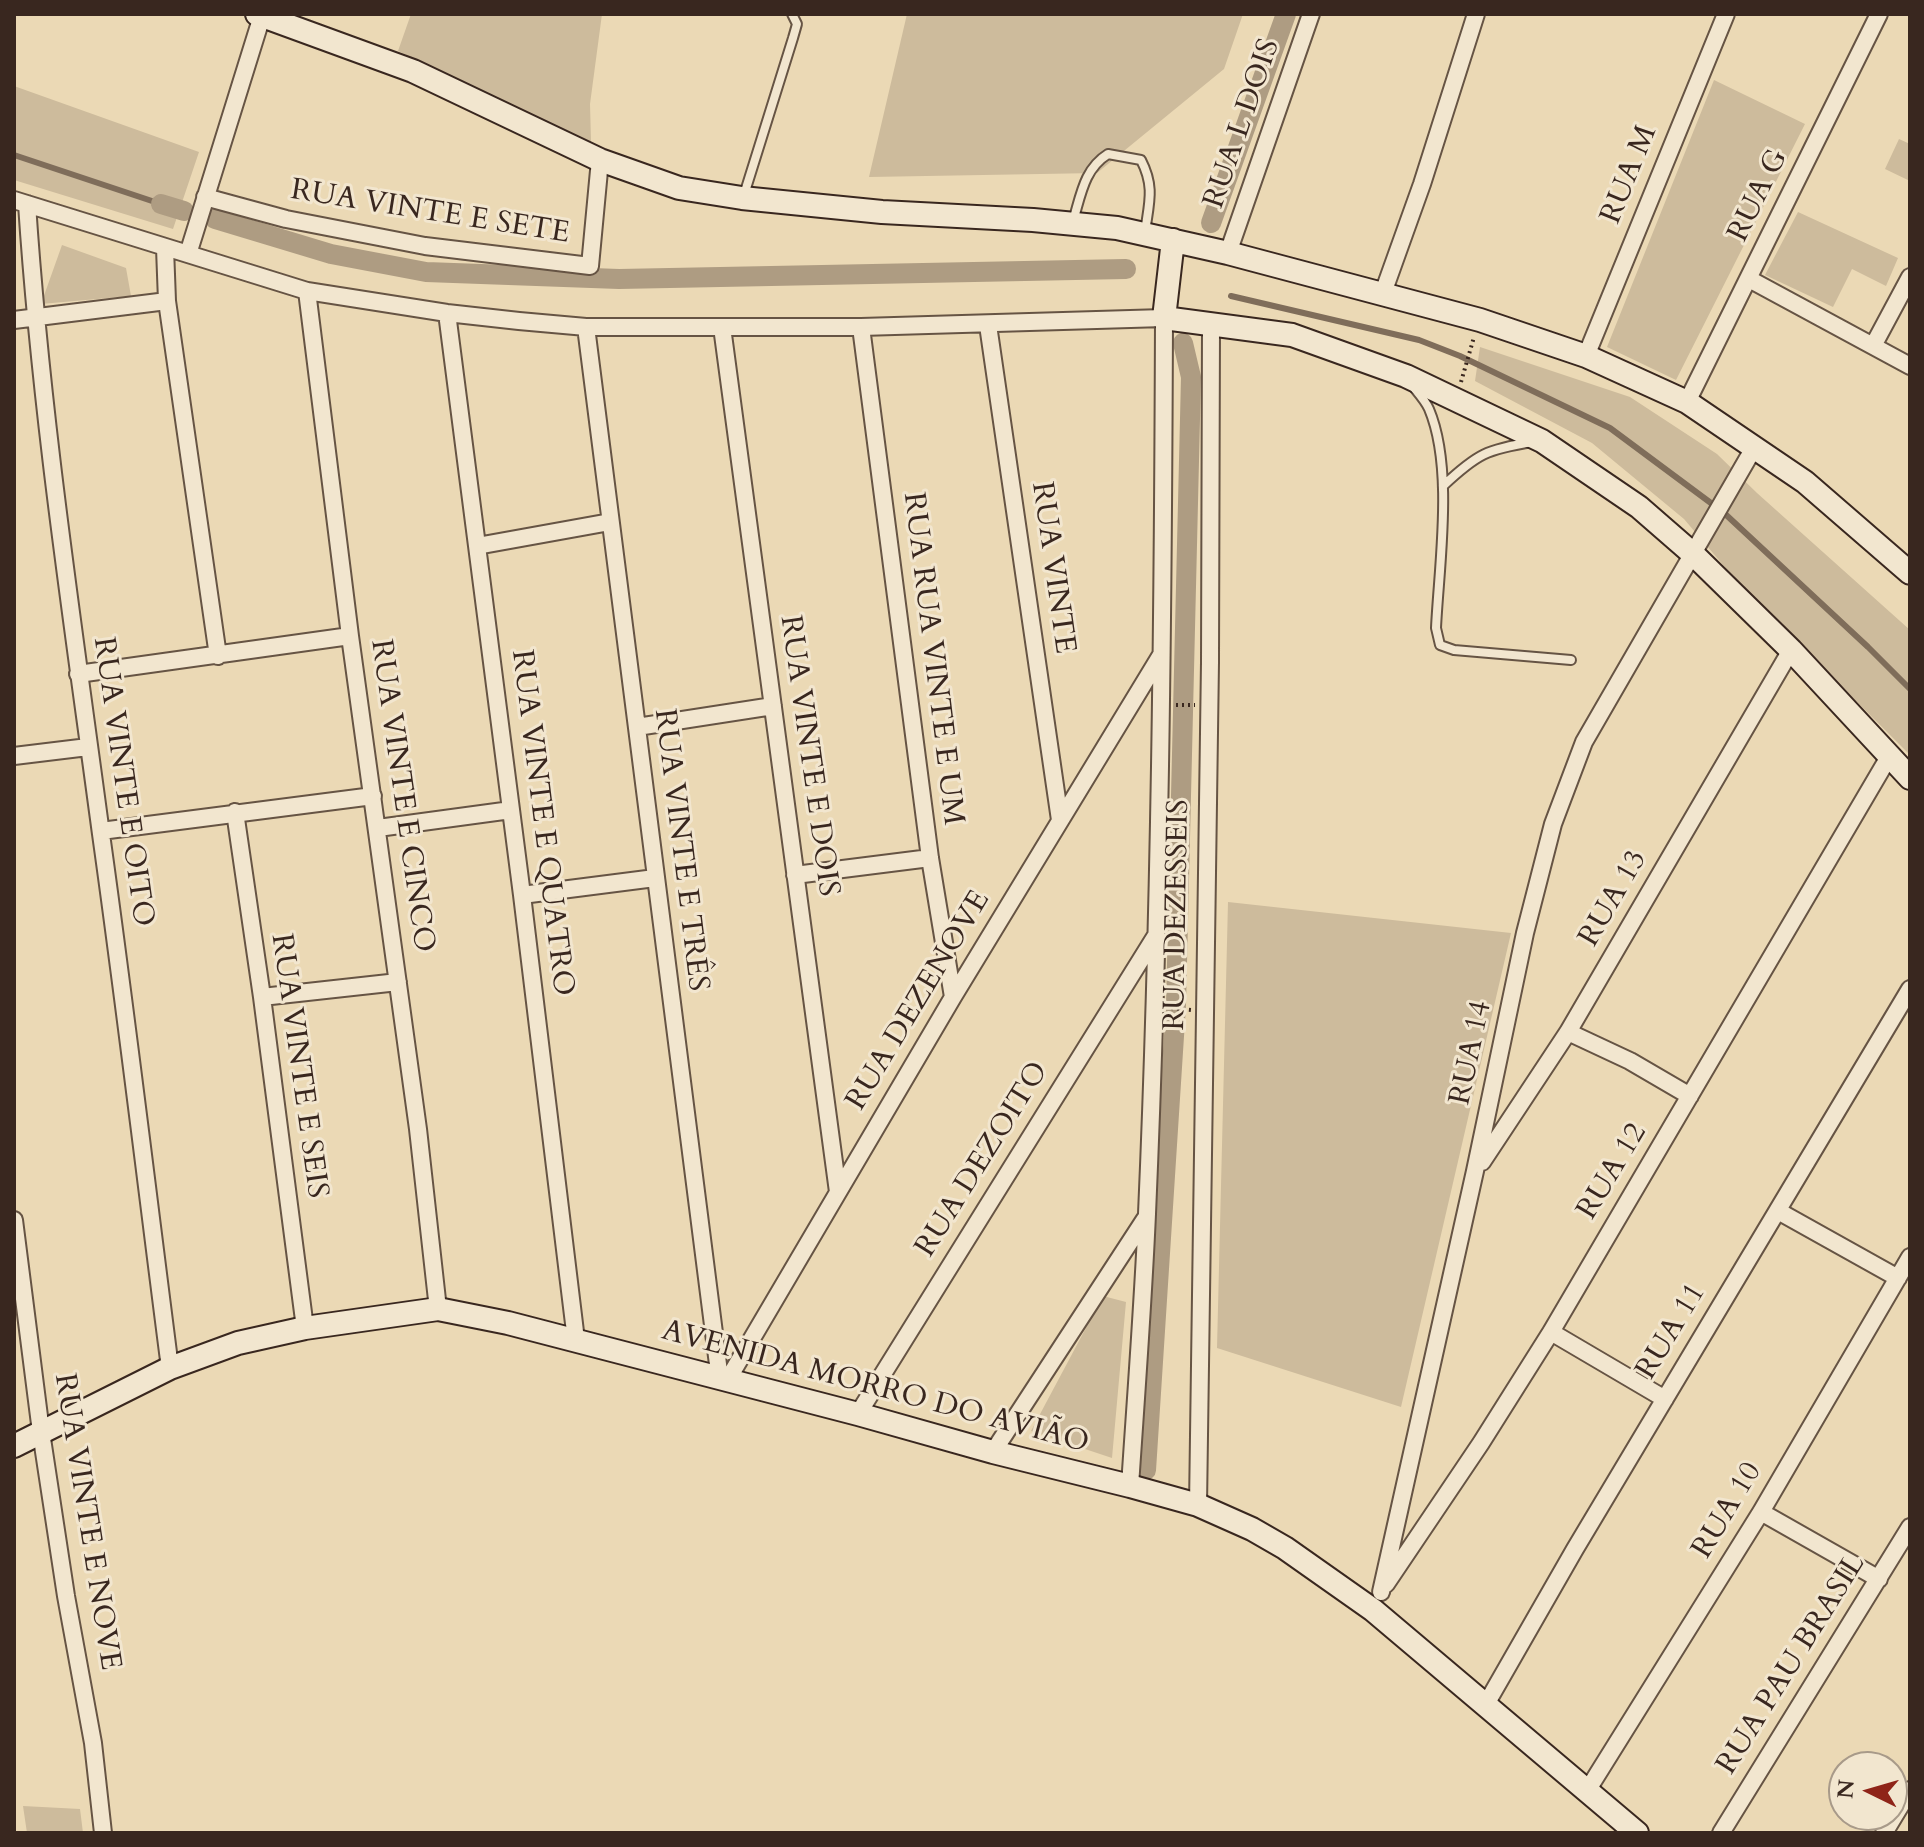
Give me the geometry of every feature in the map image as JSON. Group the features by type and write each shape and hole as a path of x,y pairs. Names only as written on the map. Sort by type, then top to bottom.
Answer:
{"street":[{"name":"RUA L DOIS","path":"1228,253 1311,14"},
{"path":"1383,293 1422,184 1476,14"},
{"name":"RUA M","path":"1586,356 1726,14"},
{"name":"RUA G","path":"1687,402 1879,14"},
{"path":"188,254 260,15 413,71 600,160 679,188 742,198 882,212 1072,223 1144,233 1480,320 1586,356 1687,402 1805,482 1910,573"},
{"name":"RUA VINTE E SETE","path":"205,197 286,219 425,246 590,266 600,160"},
{"path":"20,202 307,291 447,313 586,327 861,327 1164,318 1292,335 1406,376 1542,441 1639,507 1693,554 1791,650 1910,778"},
{"name":"RUA VINTE E OITO","path":"20,202 78,674 170,1368"},
{"path":"1164,318 1173,240"},
{"path":"165,248 167,301 218,656"},
{"path":"1873,346 1910,277"},
{"path":"1749,279 1910,366"},
{"name":"RUA VINTE E CINCO","path":"307,291 438,1309"},
{"path":"14,320 167,301"},
{"name":"RUA VINTE E QUATRO","path":"447,313 576,1340"},
{"name":"RUA DEZESSEIS","path":"1130,1486 1147,1215 1163,651 1164,318"},
{"name":"RUA VINTE","path":"988,325 1060,820"},
{"name":"RUA DEZESSEIS","path":"1198,1505 1210,662 1211,326"},
{"name":"RUA VINTE E TRÊS","path":"586,327 655,878 723,1380"},
{"name":"RUA VINTE E DOIS","path":"722,327 838,1192"},
{"name":"RUA RUA VINTE E UM","path":"861,327 930,858 953,997"},
{"name":"RUA 14","path":"1377,1601 1475,1171 1525,933 1566,784 1602,708 1755,446"},
{"path":"477,546 610,522"},
{"path":"78,674 350,636"},
{"name":"RUA 13","path":"1475,1171 1568,1032 1791,650"},
{"name":"RUA DEZENOVE","path":"723,1380 1163,651"},
{"path":"637,727 773,706"},
{"path":"14,756 88,747"},
{"name":"RUA 12","path":"1377,1601 1551,1332 1890,755"},
{"path":"101,831 373,796"},
{"path":"378,828 511,810"},
{"name":"RUA VINTE E SEIS","path":"235,812 305,1328"},
{"path":"795,875 930,858"},
{"path":"522,895 655,878"},
{"name":"RUA DEZOITO","path":"858,1414 1155,937"},
{"path":"262,997 398,982"},
{"name":"RUA 11","path":"1485,1706 1910,989"},
{"path":"1568,1032 1630,1061 1690,1096"},
{"path":"1778,1211 1898,1278"},
{"path":"993,1452 1147,1215"},
{"name":"RUA VINTE E NOVE","path":"14,1220 41,1432 93,1743 103,1833"},
{"name":"RUA 10","path":"1587,1791 1761,1512 1910,1257"},
{"name":"AVENIDA MORRO DO AVIÃO","path":"14,1446 170,1368 238,1343 305,1328 438,1309 576,1340 1198,1505 1252,1529 1377,1601 1485,1706 1637,1833"},
{"path":"1551,1332 1665,1399"},
{"path":"1761,1512 1879,1579"},
{"name":"RUA PAU BRASIL","path":"1721,1833 1910,1527"},
{"path":"1884,1833 1910,1790"}],"lane":[{"path":"742,198 797,24 792,14"},
{"path":"1072,223 1088,172 1108,154 1141,160 1149,176 1151,190 1144,233"},
{"path":"1406,376 1429,408 1438,443 1443,486 1436,628 1440,645 1454,650 1571,660"},
{"path":"1443,486 1471,460 1499,448 1542,441"}],"path":[{"path":"1461,384 1472,343"},
{"path":"1173,705 1195,705"},
{"path":"1169,1008 1183,1009"}],"shaded area":[{"path":"411,14 602,14 590,104 591,142 398,51"},
{"path":"907,14 1243,14 1224,69 1097,173 869,177"},
{"path":"1714,80 1805,124 1676,380 1607,347"},
{"path":"14,86 199,152 173,229 14,180"},
{"path":"1899,139 1910,144 1910,181 1885,169"},
{"path":"1798,212 1898,258 1886,286 1852,269 1833,307 1765,275"},
{"path":"62,245 126,268 131,296 41,304"},
{"path":"1480,347 1630,397 1717,454 1910,630 1910,755 1741,586 1684,519 1592,443 1475,381"},
{"path":"1228,902 1511,933 1401,1407 1217,1348"},
{"path":"1103,1296 1126,1302 1112,1458 1031,1431"},
{"path":"23,1806 80,1809 83,1833 27,1833"}],"waterway":[{"path":"1211,223 1286,14"},
{"path":"14,155 161,204"},
{"path":"161,204 184,211"},
{"path":"215,219 331,254 426,272 619,279 1126,269"},
{"path":"1231,296 1419,340 1460,356 1610,428 1723,512 1910,689"},
{"path":"1146,1470 1176,1005 1191,377 1183,343"}]}
